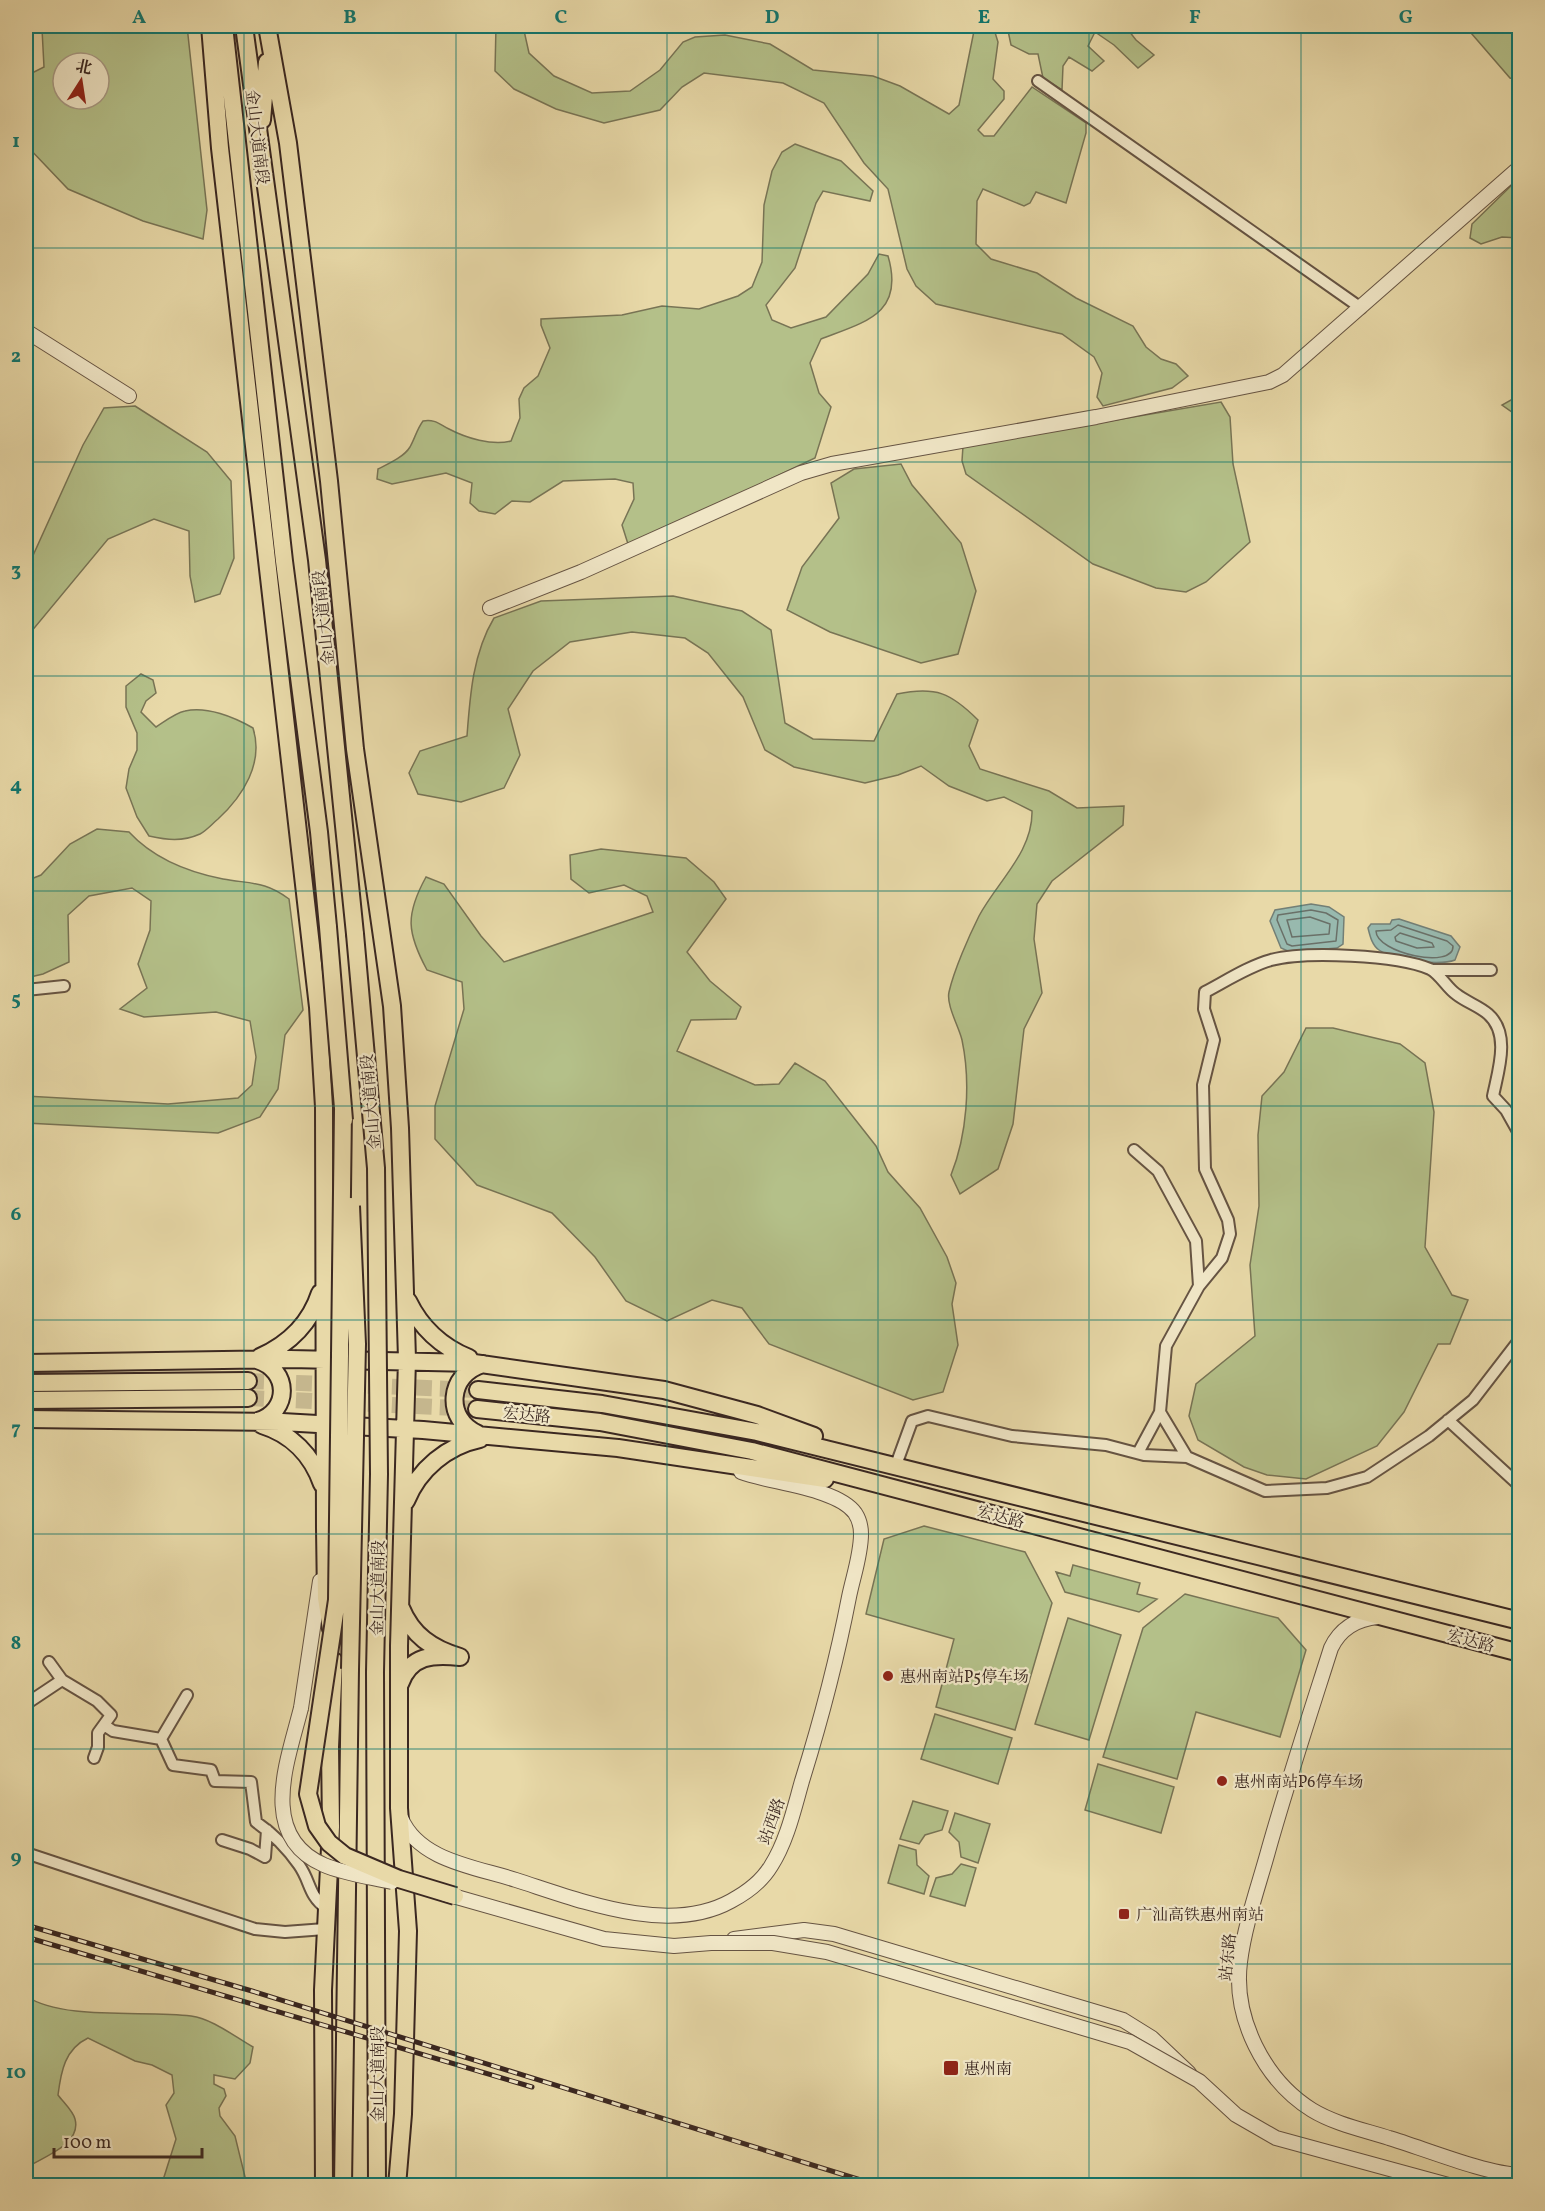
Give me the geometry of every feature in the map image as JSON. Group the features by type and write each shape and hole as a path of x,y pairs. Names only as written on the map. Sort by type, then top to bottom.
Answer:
{"main road":[{"name":"金山大道南段","path":"224,26 237,158 290,613 319,832 343,1110 357,1344 350,1669 346,2181"},
{"name":"金山大道南段","path":"244,26 323,611 376,1168 379,1474 375,1672 375,2182"},
{"path":"211,32 237,158"},
{"path":"211,32 220,148 318,1007 324,1107 326,1598 334,1658 330,1747 331,1827 325,1929 324,2186"},
{"path":"260,154 268,32"},
{"path":"268,32 288,143 329,482 355,749 392,1006 407,1298 399,1688 399,1808 408,1931 403,2114 397,2186"},
{"path":"323,611 355,749"},
{"path":"289,743 290,613"},
{"path":"343,1110 337,1600 308,1794 317,1826 329,1843 345,1856 389,1876 455,1896"},
{"path":"254,1359 283,1345 300,1329 317,1302 324,1272"},
{"path":"407,1298 425,1327 442,1343 473,1360 664,1390 757,1415 873,1459"},
{"path":"251,1422 272,1414 280,1403 283,1390 280,1378 272,1367 254,1359"},
{"path":"26,1364 254,1359 407,1359 490,1364"},
{"path":"489,1436 464,1425 456,1413 454,1400 456,1386 464,1374 490,1364"},
{"path":"26,1383 248,1390 26,1400"},
{"name":"宏达路","path":"478,1390 602,1404 757,1432 1520,1621"},
{"name":"宏达路","path":"477,1409 600,1422 753,1451 1520,1653"},
{"path":"26,1419 251,1422 405,1429 618,1448 795,1476 868,1481"},
{"path":"251,1422 278,1431 303,1450 315,1467 325,1496"},
{"path":"404,1507 419,1478 434,1461 463,1444 489,1436"},
{"path":"399,1688 407,1670 422,1658 434,1654 460,1658 442,1652 425,1642 410,1626 401,1607"}],"street":[{"path":"1038,81 1361,308"},
{"path":"490,608 581,572 801,473 832,464 1251,388 1269,382 1283,375 1520,167"},
{"path":"26,331 129,396"},
{"path":"1138,1453 1160,1412 1166,1346 1199,1286 1222,1258 1230,1234 1228,1220 1204,1169 1203,1085 1214,1040 1204,1009 1205,992 1271,960 1374,956 1432,970 1491,970"},
{"path":"1432,970 1455,994 1488,1014 1496,1024 1502,1055 1493,1096 1506,1110 1520,1135"},
{"path":"26,990 64,986"},
{"path":"1134,1149 1158,1171 1196,1241 1199,1286"},
{"path":"896,1465 912,1421 928,1416 1012,1436 1106,1445 1138,1453 1187,1457 1264,1491 1327,1488 1367,1477 1448,1420 1473,1400 1520,1339"},
{"path":"1160,1412 1187,1457"},
{"path":"1448,1420 1520,1486"},
{"name":"站西路","path":"399,1808 408,1832 431,1852 563,1895 622,1910 666,1917 705,1912 735,1898 762,1877 780,1848 813,1746 844,1622 861,1530 855,1513 840,1500 752,1476 726,1465"},
{"path":"325,1528 311,1651 301,1708 281,1795 285,1824 300,1848 314,1860 330,1867 455,1896 604,1939 662,1946 711,1943 773,1944 827,1952 1130,2042 1199,2081"},
{"name":"站东路","path":"1389,1618 1371,1618 1355,1622 1341,1632 1331,1648 1250,1914 1240,1962 1242,2006 1250,2034 1263,2060 1286,2088 1314,2111 1339,2122 1477,2166 1520,2175"},
{"path":"49,1662 62,1680 97,1701 111,1715 98,1733 98,1747 94,1758"},
{"path":"26,1704 62,1680"},
{"path":"161,1739 187,1695"},
{"path":"104,1725 113,1731 161,1739"},
{"path":"161,1739 173,1766 211,1770 215,1781 251,1782 256,1822 267,1830 299,1865 314,1899 326,1908"},
{"path":"222,1840 250,1849 265,1857 267,1830"},
{"path":"26,1853 255,1929 285,1932 325,1929"},
{"path":"711,1943 804,1930 834,1934 1123,2020 1152,2038 1236,2115 1276,2138 1452,2186"}],"green space":[{"path":"26,26 187,26 207,210 203,239 143,221 68,189 26,145 26,76 44,67 42,29"},
{"path":"496,26 523,26 529,53 554,76 592,93 630,91 660,70 683,42 695,37 725,35 770,44 813,70 873,76 900,86 949,114 959,105 975,26 993,26 998,42 993,79 1004,91 1004,99 978,130 984,136 994,136 1032,87 1086,123 1086,133 1066,203 1036,192 1030,203 1024,206 983,189 977,201 976,244 991,259 1037,273 1076,298 1133,326 1146,347 1161,359 1176,364 1188,376 1172,388 1103,406 1097,397 1102,373 1094,357 1062,334 936,304 916,286 907,269 888,189 864,163 824,103 783,83 704,73 682,87 660,110 604,123 556,109 514,89 495,71"},
{"path":"1007,26 1125,26 1136,40 1154,55 1138,68 1114,45 1095,32 1088,46 1104,61 1092,71 1069,57 1063,66 1062,90 1043,78 1038,54 1029,54 1011,45"},
{"path":"1465,26 1519,26 1519,80 1510,78"},
{"path":"795,144 841,161 873,191 870,201 823,191 816,203 795,268 766,305 772,320 791,328 826,317 868,274 879,254 888,256 892,276 891,291 886,303 877,313 866,321 821,339 810,363 819,393 831,407 815,458 634,544 628,544 622,525 634,499 633,483 615,479 563,481 530,502 512,501 495,514 479,511 470,503 472,483 446,473 392,484 377,479 378,469 396,460 407,451 423,421 434,421 479,440 511,441 520,418 519,399 524,388 538,376 550,348 541,319 622,315 662,306 699,309 738,296 752,287 762,262 764,205 772,171 782,152"},
{"path":"1519,178 1519,238 1502,237 1481,244 1470,238 1472,224"},
{"path":"1519,396 1519,417 1502,405"},
{"path":"1221,402 1230,417 1233,464 1250,542 1206,582 1186,592 1156,588 1093,564 966,474 962,461 963,446"},
{"path":"135,406 207,452 231,481 234,558 220,594 195,602 190,576 189,531 154,519 108,539 26,638 26,571 83,445 104,408"},
{"path":"901,464 912,485 961,543 976,591 958,654 921,663 830,632 787,610 802,567 839,518 831,483 854,469"},
{"path":"673,596 742,611 771,630 785,723 813,739 874,741 897,694 933,692 951,698 978,720 969,746 980,769 1049,791 1077,808 1124,806 1123,825 1052,881 1037,904 1034,939 1042,993 1024,1029 1013,1124 998,1169 960,1194 951,1175 961,1143 967,1091 962,1040 951,1009 949,992 966,943 979,916 1013,866 1027,840 1032,811 1004,797 987,801 949,786 921,766 898,775 865,783 794,767 765,750 743,697 708,653 685,638 632,632 570,642 533,671 508,709 520,755 504,788 461,802 418,794 409,773 420,751 467,736 471,690 477,660 481,645 494,618 541,601"},
{"path":"141,674 153,680 156,693 146,701 141,712 156,727 185,711 202,710 237,720 253,728 256,754 243,789 218,819 202,833 193,837 174,840 149,836 137,817 126,788 129,769 137,750 137,733 126,707 126,686"},
{"path":"97,829 129,832 149,850 172,863 210,876 265,886 289,899 303,1010 285,1035 278,1089 260,1117 218,1133 26,1123 26,1096 168,1104 238,1098 252,1085 256,1057 250,1021 216,1012 144,1017 120,1009 147,988 138,964 150,930 151,901 132,888 89,896 68,915 69,962 43,974 26,978 26,881 41,875 70,844"},
{"path":"601,849 686,858 714,882 726,899 687,952 710,981 741,1007 736,1019 691,1020 677,1051 755,1085 779,1084 795,1063 825,1081 876,1146 888,1172 920,1208 947,1257 956,1283 952,1304 958,1345 943,1392 913,1400 769,1344 742,1308 712,1300 667,1321 626,1301 595,1257 552,1213 477,1185 435,1139 435,1106 464,1009 462,982 427,970 415,945 411,924 412,913 414,902 426,877 444,884 481,936 504,962 653,912 647,896 624,885 589,893 571,879 570,855"},
{"path":"1306,1028 1333,1028 1400,1044 1425,1063 1434,1112 1425,1247 1452,1295 1468,1300 1450,1344 1438,1344 1404,1412 1377,1446 1306,1479 1267,1475 1244,1467 1198,1440 1189,1416 1196,1384 1255,1336 1250,1265 1259,1206 1258,1135 1262,1096 1284,1072"},
{"path":"924,1526 1025,1552 1052,1603 1015,1730 936,1707 954,1639 866,1614 884,1539"},
{"path":"1073,1565 1140,1583 1137,1594 1157,1599 1139,1612 1065,1592 1056,1572 1070,1576"},
{"path":"1185,1594 1278,1618 1306,1650 1280,1737 1196,1712 1177,1779 1103,1757 1143,1628"},
{"path":"1068,1618 1121,1635 1089,1740 1035,1724"},
{"path":"935,1714 1012,1738 998,1784 921,1759"},
{"path":"1098,1764 1174,1787 1161,1833 1085,1810"},
{"path":"913,1801 948,1811 942,1830 925,1835 919,1844 900,1839"},
{"path":"955,1813 990,1824 978,1863 961,1857 959,1842 949,1832"},
{"path":"899,1845 916,1850 917,1865 929,1876 924,1894 888,1883"},
{"path":"961,1864 976,1868 965,1906 930,1896 936,1878 952,1874"},
{"path":"26,1996 42,2004 82,2012 191,2016 216,2024 253,2047 250,2063 235,2079 214,2075 214,2084 224,2089 226,2096 219,2108 220,2116 235,2136 247,2185 157,2185 164,2177 176,2139 166,2105 174,2093 172,2075 152,2065 135,2061 88,2038 74,2048 69,2055 59,2086 58,2095 75,2119 76,2128 73,2136 59,2149 26,2168"}],"water":[{"path":"1311,904 1329,907 1344,917 1343,944 1337,948 1290,952 1281,948 1270,921 1275,910"},
{"path":"1399,919 1451,936 1460,947 1455,960 1448,962 1416,961 1395,957 1379,950 1373,943 1368,928 1371,924 1390,924 1392,920"}],"tunnel":[{"path":"248,1381 478,1390"},
{"path":"248,1398 477,1409"}],"railway":[{"path":"26,1925 252,1991 880,2186"},
{"path":"26,1937 532,2087"}],"place":[{"name":"惠州南站P5停车场","path":"888,1676"},
{"name":"惠州南站P6停车场","path":"1222,1781"},
{"name":"广汕高铁惠州南站","path":"1124,1914"},
{"name":"惠州南","path":"951,2068"}]}
